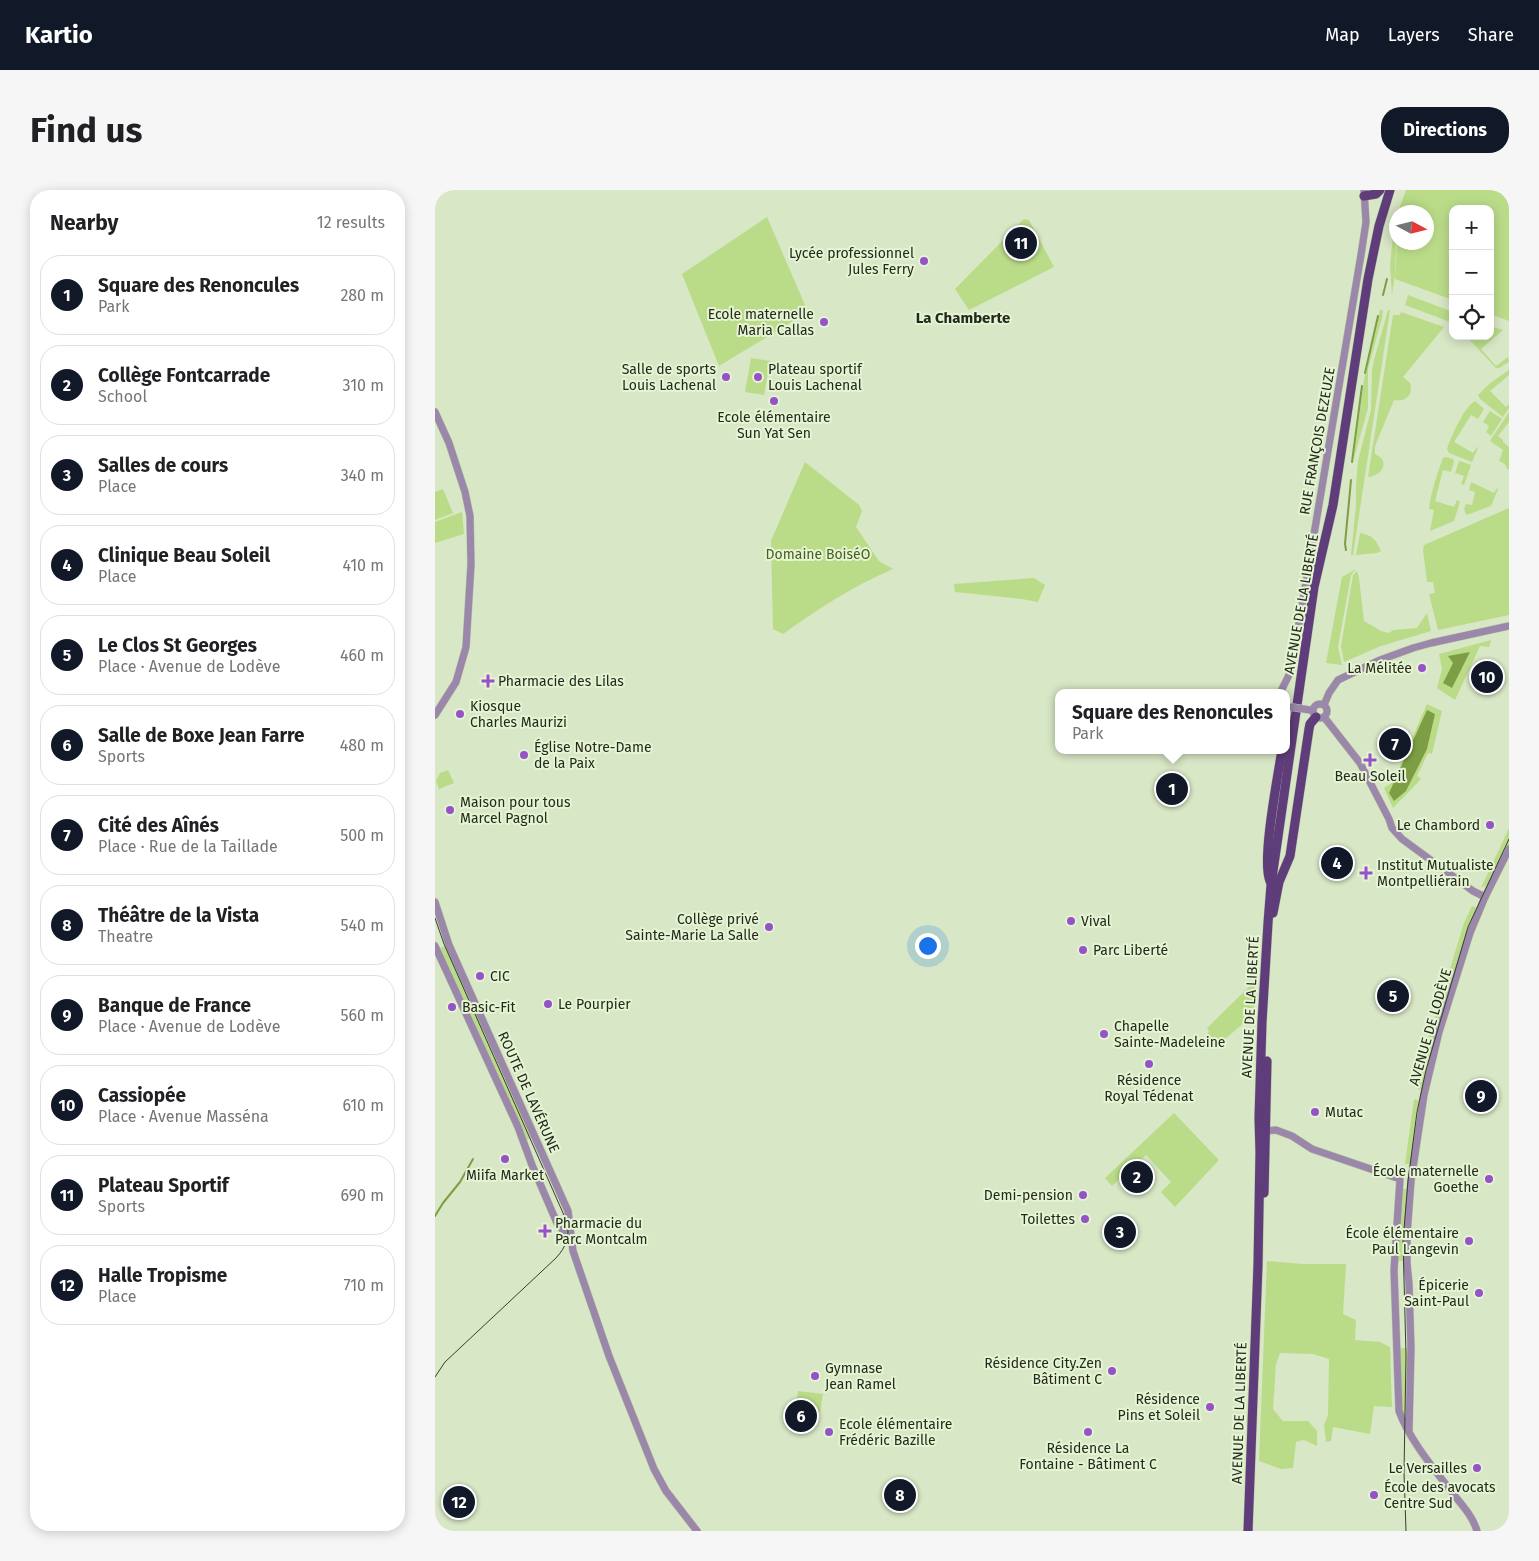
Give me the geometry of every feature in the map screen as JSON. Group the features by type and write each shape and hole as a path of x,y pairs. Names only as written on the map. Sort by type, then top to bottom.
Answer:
{"main road":[{"path":"1365,192 1376,194 1380,190"},
{"name":"AVENUE DE LA LIBERTÉ","path":"1257,1265 1265,1188 1266,1152 1262,1022 1271,885 1315,587 1333,505 1368,279 1379,226 1390,190"},
{"path":"1267,927 1275,909 1280,879 1290,856 1310,724 1316,714"},
{"path":"1271,885 1267,875 1267,864 1281,754"},
{"name":"AVENUE DE LA LIBERTÉ","path":"1248,1531 1260,1152 1264,1133"}],"street":[{"name":"RUE FRANÇOIS DEZEUZE","path":"1282,689 1289,675 1293,659 1363,248 1366,217 1365,192"},
{"path":"435,412 449,443 468,508 471,533 471,564 466,647 456,682 435,715"},
{"path":"1324,705 1329,693 1338,680 1380,660 1431,643 1509,626"},
{"path":"1290,707 1316,714 1327,715 1328,710 1324,705 1317,704 1316,714 1359,762 1392,828 1402,839 1473,891 1485,897"},
{"name":"AVENUE DE LODÈVE","path":"1409,1430 1411,1349 1407,1263 1409,1201 1424,1096 1431,1064 1470,933 1485,897 1509,849"},
{"name":"ROUTE DE LAVÉRUNE","path":"435,902 449,945 562,1196 570,1221 570,1239 573,1251 609,1356 654,1469 666,1491 697,1531"},
{"name":"ROUTE DE LAVÉRUNE","path":"435,946 512,1113 557,1223 570,1239"},
{"name":"AVENUE DE LODÈVE","path":"1264,1133 1277,1130 1292,1136 1312,1149 1400,1179 1393,1270 1399,1410 1417,1445 1468,1513 1477,1531"}],"green space":[{"path":"1406,190 1509,190 1509,321 1494,315 1494,205 1449,205 1449,299 1395,279 1397,250 1434,250 1434,205 1401,205"},
{"path":"767,217 808,312 719,366 682,274"},
{"path":"1024,219 1029,220 1054,267 969,310 955,289"},
{"path":"1392,250 1396,250 1392,295 1390,265"},
{"path":"1408,295 1449,310 1449,322 1405,305"},
{"path":"1380,310 1383,310 1382,318 1368,369 1368,408 1353,462 1364,380"},
{"path":"1388,310 1390,310 1353,555 1351,555 1358,461 1371,410 1372,370"},
{"path":"1401,312 1444,327 1403,377 1410,383 1410,395 1402,400 1394,400 1375,446 1375,454 1383,460 1383,468 1377,474 1368,477 1393,315 1400,315"},
{"path":"1494,327 1503,330 1494,338"},
{"path":"1470,340 1491,340 1481,349 1496,366 1508,357 1509,362 1496,368"},
{"name":"Plateau sportif Louis Lachenal","path":"751,358 770,361 764,395 745,392"},
{"path":"1509,370 1509,375 1490,391 1506,407 1509,404 1509,408 1503,417 1480,399 1478,395 1489,384"},
{"path":"1475,401 1484,409 1478,419 1471,415 1454,442 1473,453 1478,448 1472,462 1449,453 1447,449 1462,416"},
{"path":"1490,411 1502,419 1491,436 1486,432 1489,426 1483,422"},
{"path":"1509,412 1509,422 1498,436 1509,447 1509,469 1507,469 1505,464 1499,461 1503,450 1490,441"},
{"path":"1443,458 1453,459 1454,462 1451,472 1443,470 1435,501 1454,507 1457,500 1460,502 1454,521 1430,531 1434,510 1429,509 1431,496"},
{"path":"1459,461 1471,465 1464,485 1461,484 1464,476 1455,473"},
{"name":"Domaine BoiséO","path":"805,462 859,505 862,511 856,527 879,561 893,569 836,598 783,634 773,629 771,541"},
{"path":"1471,482 1494,493 1498,489 1491,506 1467,515 1464,509 1466,504 1472,505 1475,492 1469,490"},
{"path":"443,489 453,513 435,520 435,492"},
{"path":"1509,508 1509,615 1438,630 1429,594 1435,593 1433,582 1427,582 1424,545"},
{"path":"462,512 464,534 435,543 435,522"},
{"path":"1360,533 1374,539 1381,551 1356,555"},
{"path":"1356,569 1351,575 1338,647 1342,665 1326,663 1342,577"},
{"path":"1357,571 1364,621 1388,633 1394,630 1417,628 1427,613 1431,631 1381,646 1344,662 1341,646 1353,575"},
{"path":"1034,578 1045,585 1038,602 955,592 954,584"},
{"path":"1491,640 1489,647 1480,646 1455,700 1437,688 1442,669 1439,654"},
{"path":"1427,704 1442,711 1432,754 1428,753 1417,776 1421,779 1393,808 1384,788 1393,782"},
{"path":"448,770 454,783 439,789 436,781 440,773"},
{"path":"1163,778 1169,779 1181,791 1181,794 1175,799 1160,784 1159,782"},
{"path":"1509,828 1509,846 1490,883 1481,888"},
{"path":"1472,906 1479,909 1441,1020 1435,1018 1464,923"},
{"path":"447,945 533,1137 525,1141 438,949"},
{"path":"1255,981 1254,1014 1216,1047 1206,1036 1209,1031 1207,1028"},
{"path":"1431,1029 1438,1031 1423,1090 1417,1089"},
{"path":"1414,1099 1421,1101 1411,1164 1405,1164"},
{"path":"1174,1113 1219,1160 1175,1207 1161,1192 1171,1182 1146,1155 1112,1186 1105,1178"},
{"path":"1402,1189 1408,1189 1405,1261 1398,1261"},
{"path":"1267,1261 1304,1264 1346,1264 1343,1314 1356,1320 1355,1340 1380,1342 1390,1347 1392,1407 1374,1406 1370,1434 1333,1427 1331,1441 1326,1442 1324,1425 1328,1415 1329,1359 1313,1354 1280,1353 1276,1364 1273,1409 1283,1421 1308,1421 1317,1431 1317,1446 1304,1440 1296,1442 1293,1468 1281,1469 1259,1461"},
{"path":"1398,1348 1409,1348 1407,1424 1401,1409"},
{"path":"798,1391 823,1394 820,1412 796,1408"}],"shaded area":[{"path":"1470,652 1452,688 1443,683 1453,663 1448,656"},
{"path":"1427,710 1435,714 1427,749 1406,791 1394,801 1389,793"}],"waterway":[{"path":"1383,295 1387,279"},
{"path":"1365,373 1378,316"},
{"path":"1352,462 1362,386"},
{"path":"1346,550 1351,480"},
{"path":"435,1216 460,1182 473,1159"}],"tram line":[{"path":"1406,1531 1404,1473 1406,1355 1403,1241 1408,1181 1417,1112 1426,1070 1468,927 1509,839"},
{"path":"435,918 444,944 567,1222 568,1232 565,1246 556,1258 445,1362 435,1377"}],"place":[{"name":"Plateau Sportif","path":"1021,243"},
{"name":"Lycée professionnel Jules Ferry","path":"924,261"},
{"name":"Ecole maternelle Maria Callas","path":"824,322"},
{"name":"Salle de sports Louis Lachenal","path":"726,377"},
{"name":"Plateau sportif Louis Lachenal","path":"758,377"},
{"name":"Ecole élémentaire Sun Yat Sen","path":"774,401"},
{"name":"La Mélitée","path":"1422,668"},
{"name":"Cassiopée","path":"1487,677"},
{"name":"Pharmacie des Lilas","path":"488,681"},
{"name":"Kiosque Charles Maurizi","path":"460,714"},
{"name":"Cité des Aînés","path":"1395,744"},
{"name":"Église Notre-Dame de la Paix","path":"524,755"},
{"name":"Beau Soleil","path":"1370,760"},
{"name":"Square des Renoncules","path":"1172,789"},
{"name":"Maison pour tous Marcel Pagnol","path":"450,810"},
{"name":"Le Chambord","path":"1490,825"},
{"name":"Clinique Beau Soleil","path":"1337,863"},
{"name":"Institut Mutualiste Montpelliérain","path":"1366,873"},
{"name":"Vival","path":"1071,921"},
{"name":"Collège privé Sainte-Marie La Salle","path":"769,927"},
{"name":"Parc Liberté","path":"1083,950"},
{"name":"CIC","path":"480,976"},
{"name":"Le Clos St Georges","path":"1393,996"},
{"name":"Le Pourpier","path":"548,1004"},
{"name":"Basic-Fit","path":"452,1007"},
{"name":"Chapelle Sainte-Madeleine","path":"1104,1034"},
{"name":"Résidence Royal Tédenat","path":"1149,1064"},
{"name":"Banque de France","path":"1481,1096"},
{"name":"Mutac","path":"1315,1112"},
{"name":"Miifa Market","path":"505,1159"},
{"name":"Collège Fontcarrade","path":"1137,1177"},
{"name":"École maternelle Goethe","path":"1489,1179"},
{"name":"Demi-pension","path":"1083,1195"},
{"name":"Toilettes","path":"1085,1219"},
{"name":"Pharmacie du Parc Montcalm","path":"545,1231"},
{"name":"Salles de cours","path":"1120,1232"},
{"name":"École élémentaire Paul Langevin","path":"1469,1241"},
{"name":"Épicerie Saint-Paul","path":"1479,1293"},
{"name":"Résidence City.Zen Bâtiment C","path":"1112,1371"},
{"name":"Gymnase Jean Ramel","path":"815,1376"},
{"name":"Résidence Pins et Soleil","path":"1210,1407"},
{"name":"Salle de Boxe Jean Farre","path":"801,1416"},
{"name":"Ecole élémentaire Frédéric Bazille","path":"829,1432"},
{"name":"Résidence La Fontaine - Bâtiment C","path":"1088,1432"},
{"name":"Le Versailles","path":"1477,1468"},
{"name":"Théâtre de la Vista","path":"900,1495"},
{"name":"École des avocats Centre Sud","path":"1374,1495"},
{"name":"Halle Tropisme","path":"459,1502"}],"district":[{"name":"La Chamberte","path":"963,318"}]}
